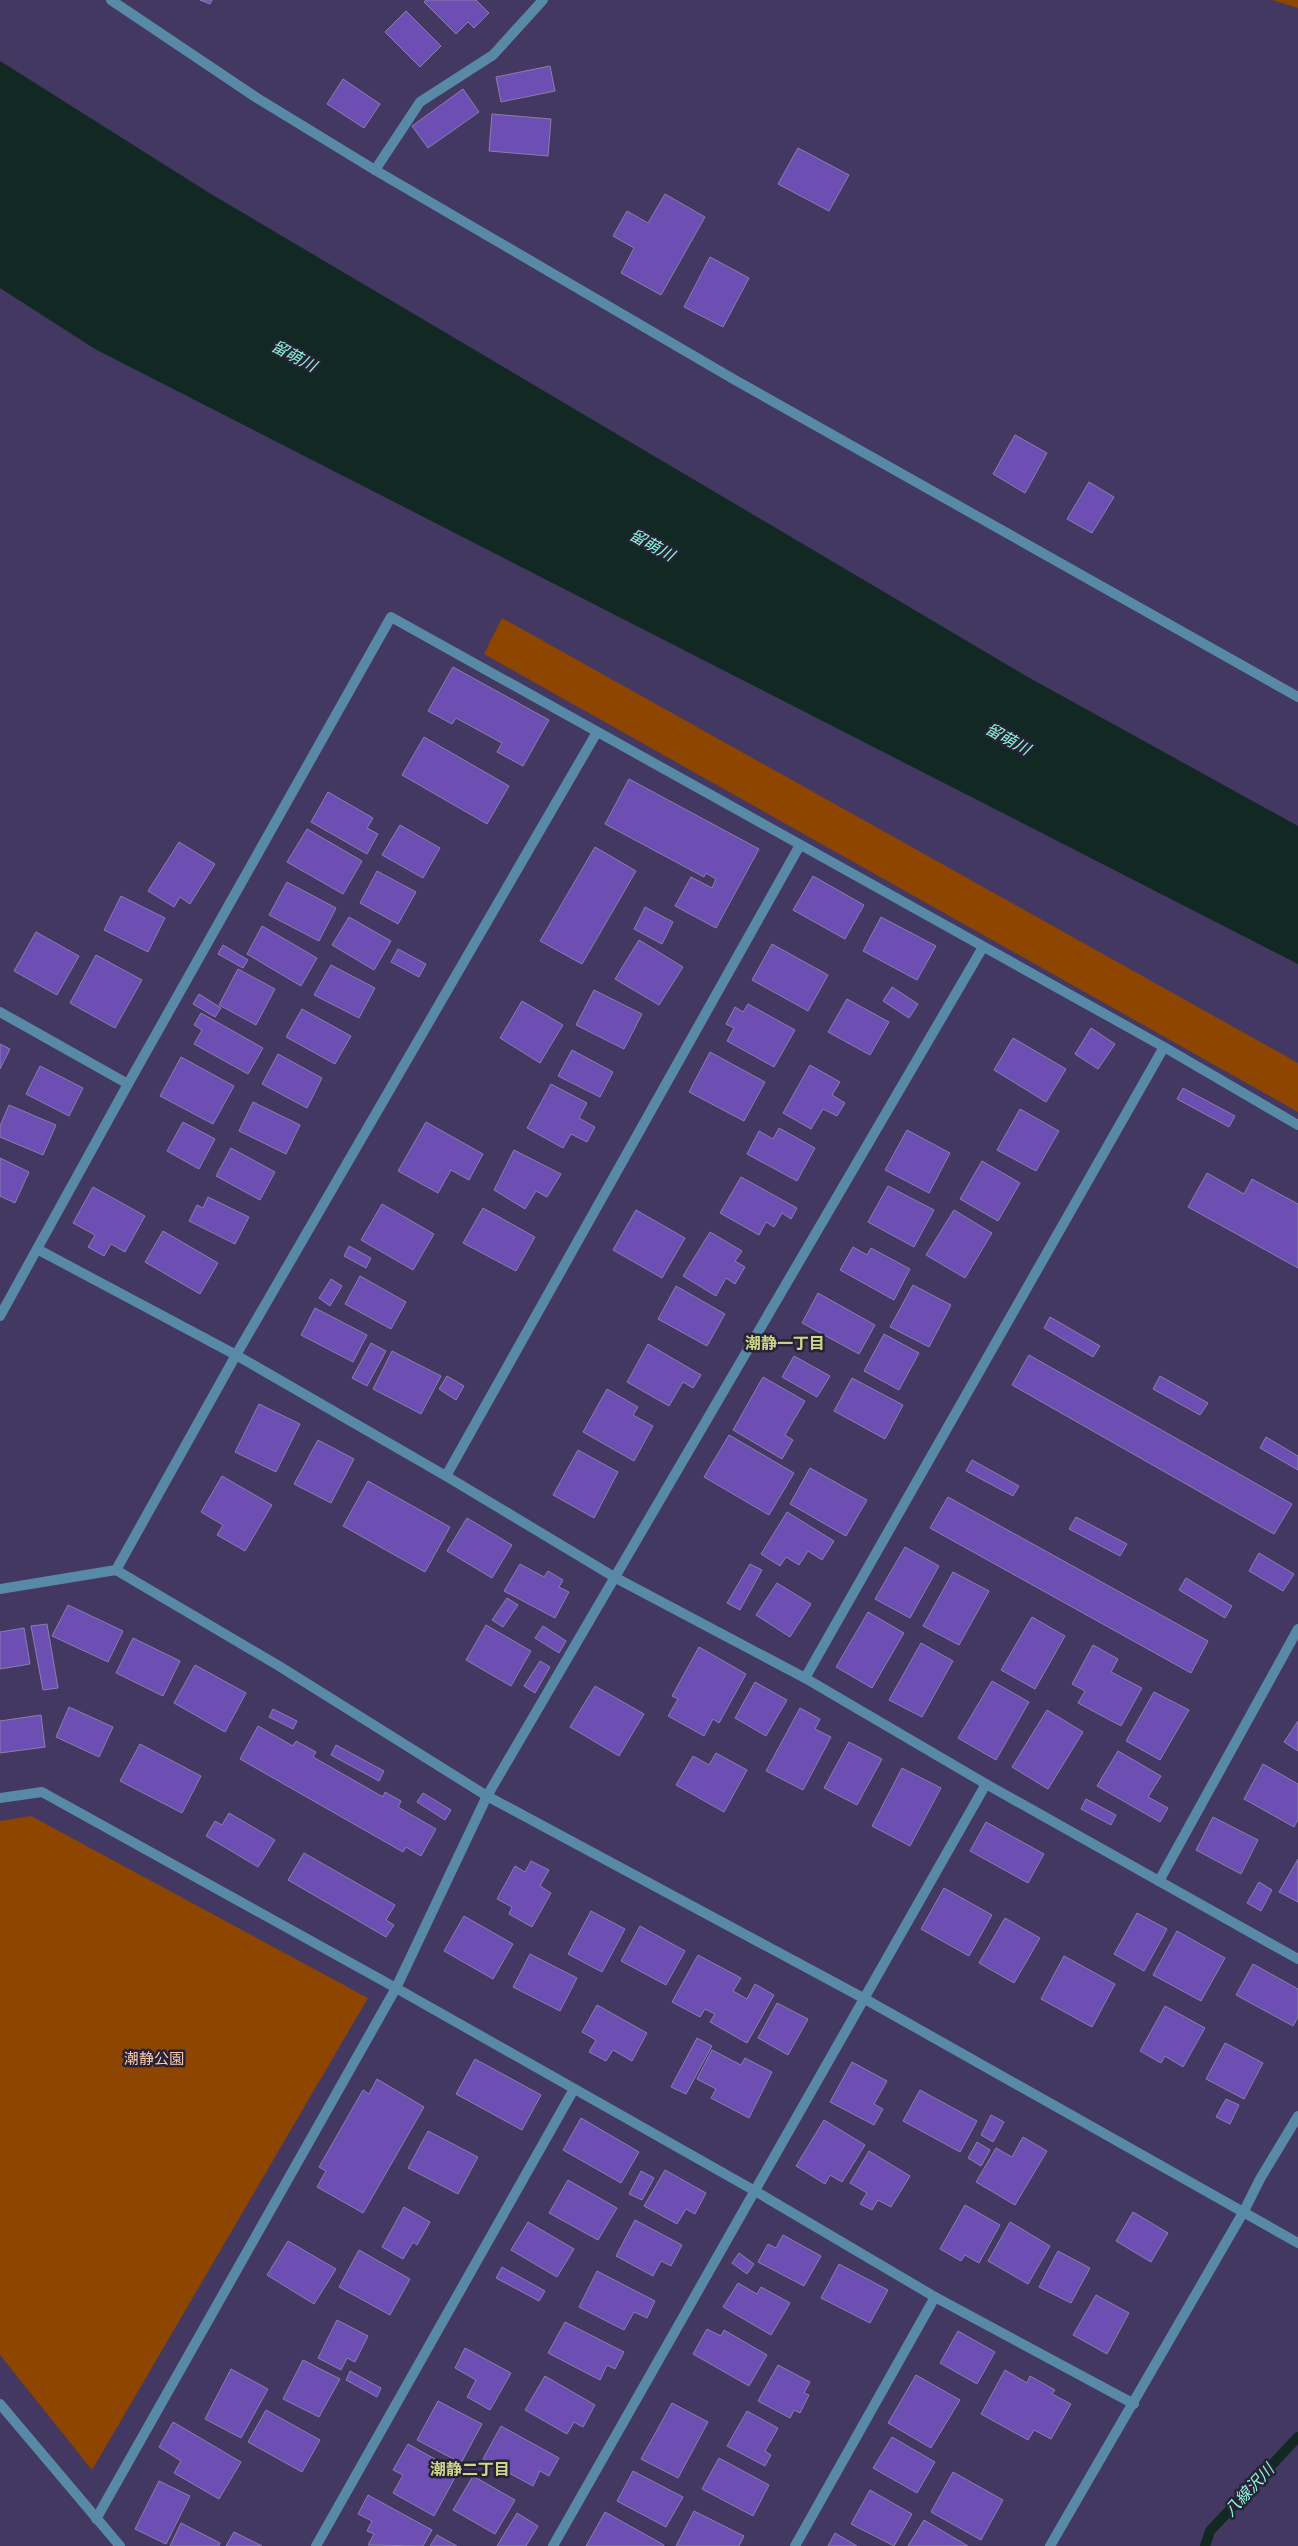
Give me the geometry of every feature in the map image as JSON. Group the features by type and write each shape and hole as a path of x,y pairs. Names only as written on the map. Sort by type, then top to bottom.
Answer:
{"street":[{"path":"111,0 257,98 375,170 735,380 1298,697"},
{"path":"375,170 420,102 494,55 543,0"},
{"path":"0,1316 128,1084 391,617 1164,1047 1298,1125"},
{"path":"116,1570 236,1355 597,732"},
{"path":"446,1476 800,845"},
{"path":"96,2519 396,1988 486,1796 616,1578 983,947"},
{"path":"0,1012 128,1084"},
{"path":"805,1678 1164,1047"},
{"path":"37,1249 236,1355 446,1476 616,1578 805,1678 986,1784 1298,1959"},
{"path":"0,1589 116,1570 279,1666 486,1796 865,1999 1298,2243"},
{"path":"1159,1881 1298,1629"},
{"path":"553,2546 986,1784"},
{"path":"0,1798 42,1792 396,1988 755,2191 935,2296 1134,2404"},
{"path":"316,2546 574,2090"},
{"path":"1050,2546 1134,2404 1244,2211 1260,2179 1298,2116"},
{"path":"795,2546 935,2296"},
{"path":"0,2404 120,2546"}],"green space":[{"path":"1272,0 1298,0 1298,8"},
{"path":"502,618 1298,1063 1298,1112 484,654"},
{"name":"潮静公園","path":"31,1816 368,1998 92,2470 0,2355 0,1821"}],"water":[{"name":"留萌川","path":"0,61 211,194 1026,676 1298,826 1298,964 95,349 0,288"}],"building":[{"path":"200,0 212,0 210,4"},
{"path":"426,0 476,0 489,13 474,28 468,22 456,34 424,2"},
{"path":"406,11 441,46 420,67 385,32"},
{"path":"550,66 555,91 501,102 496,77"},
{"path":"343,79 380,104 364,128 327,104"},
{"path":"463,89 479,112 428,148 412,126"},
{"path":"492,114 551,119 548,156 489,151"},
{"path":"798,148 849,175 829,211 778,184"},
{"path":"665,194 705,217 661,295 621,273 634,248 613,236 627,211 648,223"},
{"path":"710,257 749,278 723,327 684,307"},
{"path":"1015,435 1047,453 1025,493 993,474"},
{"path":"1089,482 1114,497 1092,533 1067,519"},
{"path":"453,667 549,720 523,766 497,752 502,743 456,718 452,724 428,711"},
{"path":"424,737 509,786 487,824 402,775"},
{"path":"629,779 759,849 716,928 675,906 691,877 712,888 716,879 706,873 704,877 605,824"},
{"path":"328,792 373,818 367,828 378,834 367,854 311,822"},
{"path":"400,825 440,848 423,878 382,855"},
{"path":"307,829 362,861 343,894 287,862"},
{"path":"179,842 215,864 190,904 180,897 174,907 148,891"},
{"path":"595,847 636,871 582,964 540,941"},
{"path":"377,871 416,892 398,924 360,903"},
{"path":"813,876 864,905 845,939 793,910"},
{"path":"287,882 336,908 319,941 269,915"},
{"path":"121,896 165,918 148,952 104,930"},
{"path":"645,907 673,922 662,944 634,929"},
{"path":"349,917 391,941 374,970 332,945"},
{"path":"881,917 936,946 917,980 863,951"},
{"path":"262,926 317,958 301,986 247,954"},
{"path":"36,932 79,956 57,995 14,971"},
{"path":"639,940 683,967 659,1005 615,979"},
{"path":"772,944 828,975 808,1011 752,980"},
{"path":"223,945 248,960 243,968 218,954"},
{"path":"398,949 426,964 419,977 391,962"},
{"path":"96,955 142,980 115,1028 70,1003"},
{"path":"331,965 375,988 359,1018 314,995"},
{"path":"238,969 275,989 256,1025 219,1005"},
{"path":"892,987 918,1004 909,1018 883,1001"},
{"path":"594,990 642,1014 624,1049 576,1025"},
{"path":"199,994 221,1008 215,1017 193,1004"},
{"path":"847,999 889,1022 870,1055 828,1032"},
{"path":"522,1001 563,1025 540,1063 500,1038"},
{"path":"748,1004 795,1030 774,1067 727,1041 734,1028 726,1024 735,1007 743,1012"},
{"path":"302,1009 351,1036 335,1064 286,1037"},
{"path":"201,1013 263,1048 248,1074 194,1044 202,1030 194,1025"},
{"path":"1091,1028 1115,1044 1098,1069 1075,1054"},
{"path":"1013,1038 1066,1069 1046,1102 994,1070"},
{"path":"0,1044 10,1049 0,1069"},
{"path":"572,1050 613,1072 600,1097 558,1076"},
{"path":"710,1052 765,1082 744,1121 689,1092"},
{"path":"278,1054 322,1078 307,1108 262,1084"},
{"path":"181,1057 234,1086 213,1124 160,1096"},
{"path":"810,1065 840,1082 832,1095 845,1103 837,1116 823,1109 811,1129 783,1113"},
{"path":"40,1066 83,1088 69,1116 26,1094"},
{"path":"551,1084 587,1103 579,1118 595,1127 587,1142 571,1134 563,1148 527,1128"},
{"path":"1183,1088 1235,1116 1229,1127 1177,1099"},
{"path":"253,1102 300,1125 286,1154 239,1131"},
{"path":"9,1105 56,1125 43,1155 0,1137 0,1126"},
{"path":"1020,1109 1059,1131 1036,1171 997,1150"},
{"path":"183,1122 215,1139 199,1169 167,1151"},
{"path":"426,1122 483,1154 469,1180 451,1170 438,1193 398,1171"},
{"path":"779,1128 815,1148 797,1181 747,1154 759,1131 773,1139"},
{"path":"907,1130 950,1153 929,1193 885,1170"},
{"path":"231,1148 275,1172 260,1200 216,1176"},
{"path":"514,1150 561,1174 547,1197 536,1191 525,1209 494,1190"},
{"path":"0,1158 29,1172 15,1203 0,1196"},
{"path":"982,1161 1020,1183 998,1221 960,1199"},
{"path":"1207,1173 1244,1194 1252,1179 1298,1204 1298,1268 1188,1207"},
{"path":"741,1177 797,1208 791,1219 782,1213 774,1227 766,1222 759,1235 720,1213"},
{"path":"888,1186 934,1210 914,1247 868,1222"},
{"path":"93,1187 145,1216 125,1252 111,1244 104,1256 88,1247 95,1235 73,1223"},
{"path":"208,1197 249,1217 235,1244 189,1221 197,1205 203,1208"},
{"path":"382,1204 434,1234 413,1270 361,1240"},
{"path":"483,1208 535,1237 516,1271 463,1243"},
{"path":"636,1210 685,1238 662,1278 613,1250"},
{"path":"954,1210 992,1233 965,1278 926,1255"},
{"path":"163,1231 218,1263 200,1294 145,1262"},
{"path":"710,1232 742,1251 735,1261 745,1267 735,1284 726,1278 716,1296 683,1276"},
{"path":"349,1246 371,1258 366,1268 344,1256"},
{"path":"853,1247 867,1255 871,1248 910,1269 894,1300 840,1270"},
{"path":"360,1276 406,1302 391,1329 345,1304"},
{"path":"331,1279 342,1286 330,1306 319,1298"},
{"path":"913,1285 951,1305 929,1347 890,1327"},
{"path":"676,1286 725,1314 707,1346 658,1319"},
{"path":"818,1293 875,1325 859,1354 802,1323"},
{"path":"315,1308 367,1335 353,1362 301,1335"},
{"path":"1050,1317 1100,1346 1093,1357 1044,1328"},
{"path":"884,1334 919,1353 899,1390 864,1371"},
{"path":"371,1343 386,1351 367,1386 352,1378"},
{"path":"648,1344 701,1375 693,1388 683,1382 669,1406 627,1382"},
{"path":"392,1351 441,1376 421,1414 373,1389"},
{"path":"1029,1355 1292,1504 1274,1534 1012,1385"},
{"path":"794,1356 830,1376 817,1397 782,1377"},
{"path":"447,1376 464,1386 456,1400 439,1389"},
{"path":"1160,1376 1208,1403 1200,1415 1153,1389"},
{"path":"763,1377 805,1401 785,1435 793,1440 782,1459 733,1430"},
{"path":"852,1378 903,1405 885,1439 834,1411"},
{"path":"607,1389 638,1407 633,1415 653,1426 634,1461 583,1432"},
{"path":"259,1404 300,1424 276,1472 235,1452"},
{"path":"729,1435 794,1473 769,1515 704,1477"},
{"path":"1266,1437 1298,1456 1298,1470 1260,1448"},
{"path":"318,1440 354,1459 331,1503 294,1484"},
{"path":"578,1450 618,1472 594,1518 553,1495"},
{"path":"972,1460 1019,1486 1013,1496 966,1471"},
{"path":"810,1468 867,1500 846,1536 790,1504"},
{"path":"222,1476 272,1505 245,1551 217,1535 223,1525 201,1512"},
{"path":"368,1481 450,1527 425,1572 343,1526"},
{"path":"948,1497 1208,1641 1191,1673 930,1528"},
{"path":"787,1512 834,1541 822,1560 808,1551 799,1565 786,1557 780,1566 761,1554"},
{"path":"1076,1517 1127,1544 1120,1556 1069,1529"},
{"path":"467,1518 512,1545 492,1578 447,1551"},
{"path":"905,1547 939,1566 910,1618 875,1599"},
{"path":"1259,1553 1294,1574 1283,1591 1249,1571"},
{"path":"520,1564 544,1577 548,1571 563,1580 559,1587 569,1592 555,1618 504,1591"},
{"path":"750,1564 762,1570 740,1610 727,1603"},
{"path":"953,1572 989,1591 959,1645 923,1626"},
{"path":"1186,1578 1232,1606 1225,1618 1179,1590"},
{"path":"777,1583 811,1604 790,1637 756,1615"},
{"path":"507,1598 518,1605 503,1627 492,1620"},
{"path":"68,1605 123,1631 108,1662 52,1636"},
{"path":"868,1612 904,1633 872,1688 836,1667"},
{"path":"1032,1617 1065,1636 1035,1689 1001,1670"},
{"path":"47,1624 58,1688 43,1690 31,1626"},
{"path":"486,1625 531,1651 511,1686 466,1660"},
{"path":"543,1626 566,1641 559,1653 535,1638"},
{"path":"24,1628 30,1664 0,1669 0,1632"},
{"path":"133,1638 180,1661 163,1696 116,1673"},
{"path":"921,1643 953,1661 922,1717 889,1700"},
{"path":"1093,1645 1118,1659 1111,1672 1142,1688 1121,1726 1078,1703 1085,1691 1072,1684"},
{"path":"699,1647 746,1674 719,1723 713,1719 704,1736 668,1716 678,1699 672,1696"},
{"path":"540,1661 550,1667 535,1693 524,1686"},
{"path":"195,1665 246,1693 225,1732 174,1703"},
{"path":"992,1681 1029,1702 996,1760 958,1738"},
{"path":"755,1682 787,1700 766,1736 735,1718"},
{"path":"595,1686 644,1714 619,1756 570,1727"},
{"path":"1154,1692 1189,1710 1160,1760 1126,1741"},
{"path":"69,1707 113,1727 99,1757 56,1737"},
{"path":"800,1708 820,1719 815,1729 831,1737 803,1790 766,1771"},
{"path":"273,1709 297,1721 293,1729 269,1717"},
{"path":"1047,1710 1083,1732 1048,1789 1012,1767"},
{"path":"41,1715 45,1747 0,1753 0,1721"},
{"path":"1298,1721 1298,1751 1284,1742"},
{"path":"258,1726 293,1746 296,1741 316,1752 313,1757 383,1797 385,1792 401,1801 398,1807 436,1829 421,1856 406,1847 403,1852 240,1759"},
{"path":"849,1742 882,1759 857,1805 824,1788"},
{"path":"140,1744 201,1776 182,1813 120,1781"},
{"path":"336,1745 384,1771 379,1781 331,1755"},
{"path":"1118,1751 1161,1776 1148,1797 1168,1808 1160,1822 1097,1786"},
{"path":"716,1753 747,1770 724,1812 676,1785 693,1756 709,1765"},
{"path":"1263,1764 1298,1784 1298,1819 1294,1827 1244,1799"},
{"path":"902,1768 941,1788 910,1846 872,1826"},
{"path":"423,1793 451,1810 445,1820 417,1802"},
{"path":"1086,1799 1116,1815 1111,1825 1081,1809"},
{"path":"229,1813 275,1840 258,1867 206,1836 215,1821 222,1825"},
{"path":"1213,1817 1258,1840 1241,1874 1196,1850"},
{"path":"986,1822 1044,1854 1028,1883 970,1851"},
{"path":"304,1853 395,1905 386,1920 394,1925 386,1937 288,1880"},
{"path":"1298,1859 1298,1902 1279,1892"},
{"path":"531,1861 549,1870 540,1886 551,1893 532,1927 509,1914 512,1907 497,1899 515,1866 525,1872"},
{"path":"1259,1882 1272,1890 1261,1911 1247,1903"},
{"path":"944,1888 992,1915 969,1956 921,1929"},
{"path":"591,1911 625,1929 602,1972 568,1954"},
{"path":"1137,1913 1167,1929 1144,1971 1114,1954"},
{"path":"464,1916 513,1944 493,1979 444,1951"},
{"path":"1005,1918 1040,1938 1014,1983 979,1963"},
{"path":"640,1926 685,1951 666,1985 621,1961"},
{"path":"1177,1931 1225,1958 1201,2001 1153,1975"},
{"path":"530,1954 577,1978 560,2011 513,1987"},
{"path":"698,1955 741,1978 733,1991 747,1999 755,1984 774,1995 747,2043 710,2022 715,2014 705,2009 700,2017 672,2002"},
{"path":"1064,1956 1115,1984 1092,2027 1041,1999"},
{"path":"1253,1964 1298,1989 1298,2017 1293,2026 1236,1995"},
{"path":"777,2003 808,2019 788,2055 758,2038"},
{"path":"597,2005 647,2033 632,2061 613,2050 606,2061 589,2052 596,2040 582,2032"},
{"path":"1165,2006 1205,2028 1183,2067 1165,2056 1161,2063 1140,2051"},
{"path":"697,2038 712,2046 686,2094 671,2087"},
{"path":"1225,2043 1263,2063 1244,2099 1206,2079"},
{"path":"712,2050 741,2065 745,2058 772,2072 749,2118 711,2098 716,2089 697,2079"},
{"path":"475,2059 541,2095 522,2130 456,2094"},
{"path":"852,2062 887,2081 874,2104 883,2109 874,2125 830,2102"},
{"path":"377,2079 424,2107 363,2213 317,2187 326,2171 319,2167 363,2090 369,2094"},
{"path":"920,2090 977,2121 960,2152 903,2121"},
{"path":"1226,2099 1239,2105 1230,2124 1216,2117"},
{"path":"991,2115 1004,2122 993,2142 981,2135"},
{"path":"581,2118 639,2152 621,2183 563,2150"},
{"path":"824,2120 865,2145 842,2182 830,2175 825,2184 796,2166"},
{"path":"428,2131 478,2157 458,2194 408,2168"},
{"path":"1023,2137 1047,2151 1015,2205 976,2182 996,2148 1012,2157"},
{"path":"977,2142 990,2150 981,2166 968,2158"},
{"path":"869,2151 910,2176 891,2207 878,2200 872,2210 860,2204 867,2193 850,2183"},
{"path":"665,2170 706,2193 695,2214 686,2209 677,2224 644,2206"},
{"path":"641,2171 654,2178 642,2200 629,2194"},
{"path":"568,2180 617,2208 598,2240 549,2213"},
{"path":"965,2205 1000,2225 979,2263 965,2255 961,2261 940,2249"},
{"path":"404,2207 430,2222 417,2245 413,2242 403,2259 382,2247"},
{"path":"1133,2212 1168,2233 1151,2262 1116,2241"},
{"path":"635,2220 682,2245 671,2266 661,2261 653,2276 616,2256"},
{"path":"528,2222 574,2249 557,2277 511,2250"},
{"path":"1010,2222 1050,2246 1028,2284 988,2261"},
{"path":"783,2235 821,2256 804,2286 758,2262 768,2244 776,2248"},
{"path":"288,2241 336,2269 314,2304 267,2275"},
{"path":"359,2250 410,2279 390,2315 339,2287"},
{"path":"1058,2251 1090,2268 1071,2303 1039,2287"},
{"path":"739,2253 754,2264 747,2274 732,2263"},
{"path":"839,2264 888,2290 870,2323 821,2298"},
{"path":"502,2267 545,2291 539,2301 496,2278"},
{"path":"597,2271 655,2301 647,2318 634,2312 624,2330 579,2307"},
{"path":"738,2283 757,2294 761,2287 790,2303 771,2335 723,2307"},
{"path":"1096,2295 1129,2313 1107,2354 1073,2335"},
{"path":"337,2320 368,2336 355,2362 347,2358 341,2370 318,2358"},
{"path":"565,2322 624,2352 615,2369 607,2365 600,2380 548,2353"},
{"path":"707,2329 721,2336 724,2330 767,2355 749,2386 693,2354"},
{"path":"958,2331 995,2352 977,2384 940,2363"},
{"path":"465,2348 511,2373 490,2410 467,2397 476,2380 455,2368"},
{"path":"303,2360 340,2379 319,2417 283,2399"},
{"path":"778,2365 810,2382 804,2393 809,2395 800,2413 794,2410 790,2418 758,2401"},
{"path":"231,2369 268,2389 241,2438 205,2419"},
{"path":"1005,2370 1027,2383 1030,2376 1055,2390 1052,2394 1071,2404 1051,2439 1034,2430 1028,2440 981,2414"},
{"path":"350,2371 381,2388 377,2397 346,2380"},
{"path":"916,2375 960,2400 931,2448 888,2423"},
{"path":"545,2376 595,2405 583,2427 574,2422 567,2434 525,2410"},
{"path":"438,2401 482,2424 461,2463 417,2440"},
{"path":"672,2403 708,2422 678,2478 641,2459"},
{"path":"266,2410 320,2440 302,2472 248,2442"},
{"path":"747,2411 778,2428 765,2451 771,2455 765,2466 727,2446"},
{"path":"173,2422 241,2462 219,2499 174,2473 181,2461 159,2447"},
{"path":"501,2426 559,2458 549,2476 540,2471 533,2486 483,2459"},
{"path":"892,2437 935,2462 917,2493 873,2468"},
{"path":"408,2444 458,2472 434,2516 393,2493 403,2475 393,2470"},
{"path":"719,2458 769,2485 753,2516 702,2489"},
{"path":"633,2471 683,2497 666,2527 617,2501"},
{"path":"953,2472 1003,2500 981,2540 931,2512"},
{"path":"473,2476 515,2500 495,2534 453,2510"},
{"path":"159,2481 190,2496 166,2544 135,2529"},
{"path":"870,2490 912,2514 894,2546 851,2524"},
{"path":"368,2495 432,2530 423,2546 368,2545 374,2534 367,2531 372,2521 358,2514"},
{"path":"694,2511 744,2536 739,2546 676,2546"},
{"path":"605,2512 664,2545 664,2546 586,2546"},
{"path":"517,2513 538,2526 526,2546 497,2546"},
{"path":"924,2520 968,2546 908,2546"},
{"path":"181,2523 220,2543 219,2546 170,2546"},
{"path":"234,2532 262,2546 226,2546"},
{"path":"835,2533 857,2546 828,2546"},
{"path":"437,2535 457,2546 430,2546"}],"waterway":[{"name":"八線沢川","path":"1205,2546 1210,2531 1298,2437"}],"district":[{"name":"潮静一丁目","path":"785,1343"},
{"name":"潮静二丁目","path":"470,2469"}]}
